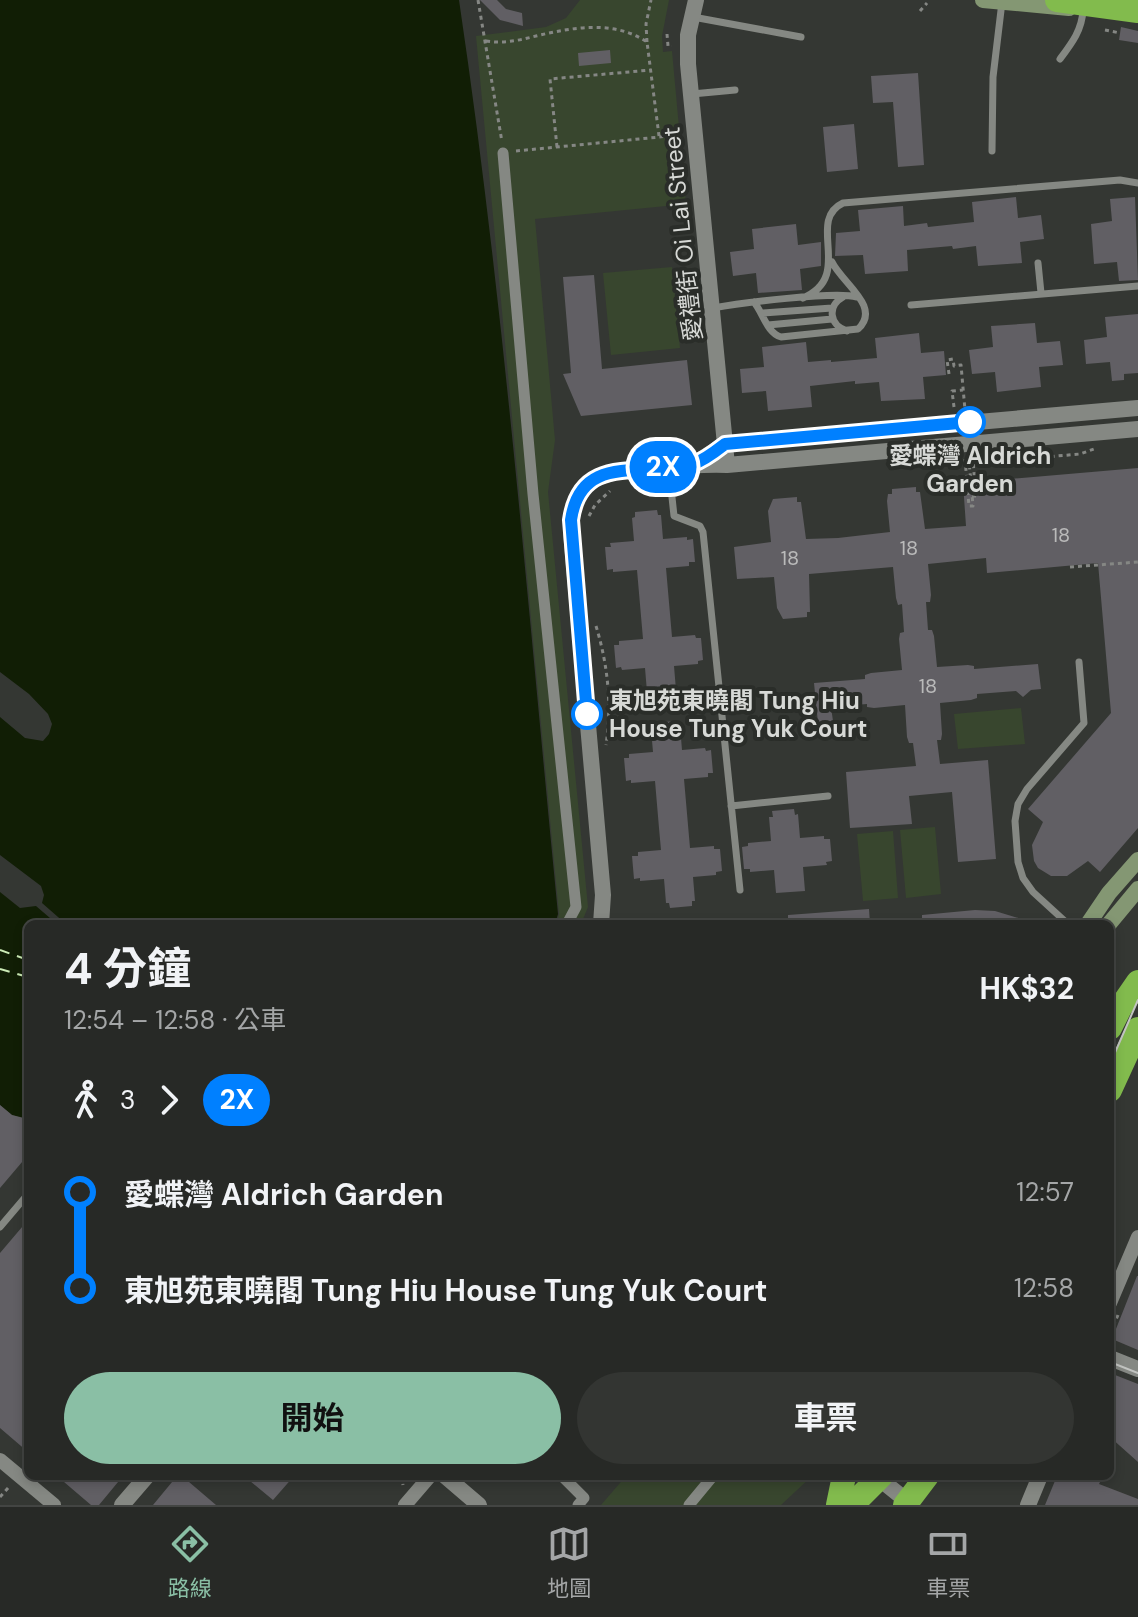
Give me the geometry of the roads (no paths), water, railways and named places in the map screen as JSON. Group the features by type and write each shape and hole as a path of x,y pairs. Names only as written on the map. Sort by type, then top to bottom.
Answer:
{"highway":[{"path":"1057,0 1138,11"},
{"path":"1115,1018 1138,962"},
{"path":"1115,1018 1138,982"},
{"path":"1114,1081 1138,1029"},
{"path":"838,1505 843,1480"},
{"path":"852,1505 874,1480"},
{"path":"867,1505 876,1480"},
{"path":"905,1505 924,1480"}],"main road":[{"path":"983,0 1138,18"},
{"path":"1091,920 1138,860"},
{"path":"1112,920 1138,889"}],"street":[{"name":"愛禮街 Oi Lai Street","path":"694,8 687,47 727,465"},
{"path":"503,153 533,494 576,907 569,920"},
{"path":"693,464 725,444 1138,408"},
{"path":"601,920 603,895 571,532 575,501 585,486 608,473 693,464 727,465 1138,429"},
{"path":"1114,1294 1138,1237"},
{"path":"1114,1360 1138,1369"},
{"path":"0,1460 24,1479"},
{"path":"25,1480 54,1505"},
{"path":"122,1505 144,1480"},
{"path":"405,1505 427,1480"},
{"path":"450,1480 479,1505"},
{"path":"566,1480 584,1498 578,1505"},
{"path":"689,1505 710,1480"},
{"path":"882,1480 912,1505"},
{"path":"1028,1505 1038,1480"}],"lane":[{"path":"992,151 993,77 1002,2"},
{"path":"694,8 801,37"},
{"path":"1060,59 1076,36 1083,10"},
{"path":"692,94 735,90"},
{"path":"803,298 819,290 828,272 828,218 831,211 843,203 1120,180 1138,183"},
{"path":"754,302 775,335 788,337 849,331 860,327 866,317 865,305 838,274 830,258"},
{"path":"1038,263 1041,293"},
{"path":"911,305 1138,286"},
{"path":"846,296 838,299 832,308 832,319 840,329 849,331"},
{"path":"713,308 803,298 857,297"},
{"path":"763,313 832,308"},
{"path":"768,325 832,319"},
{"path":"669,467 674,516 700,526 703,532 740,890"},
{"path":"1064,920 1033,892 1023,878 1018,862 1015,821 1018,804 1027,789 1084,723 1079,662"},
{"path":"731,806 828,796"},
{"path":"0,1227 24,1199"}],"tram line":[{"path":"1114,1055 1138,1000"},
{"path":"1114,1364 1138,1373"}],"place":[{"name":"愛蝶灣 Aldrich Garden","path":"970,422"},
{"name":"東旭苑東曉閣 Tung Hiu House Tung Yuk Court","path":"587,714"}]}
